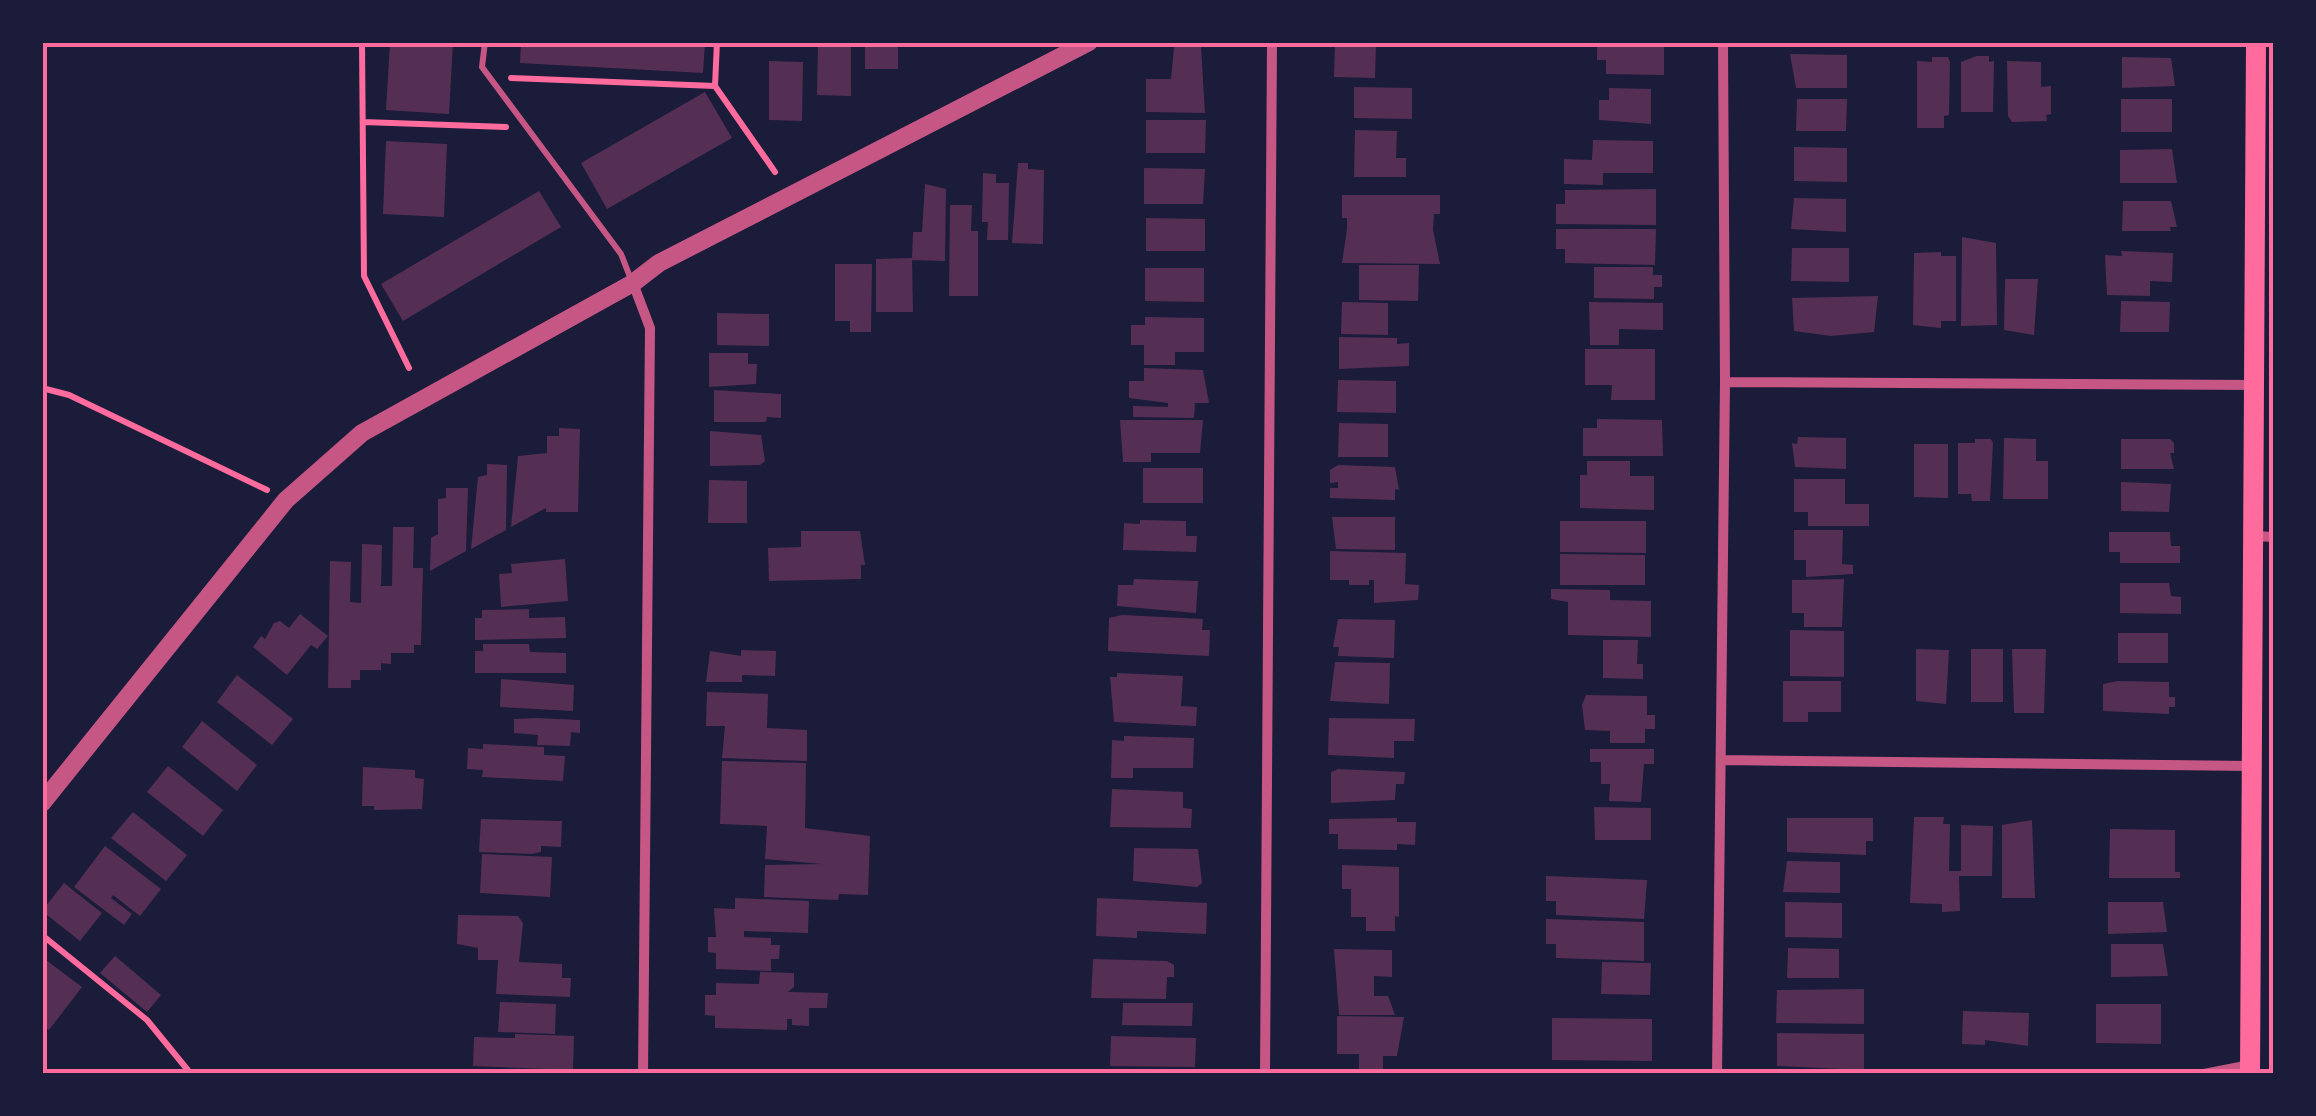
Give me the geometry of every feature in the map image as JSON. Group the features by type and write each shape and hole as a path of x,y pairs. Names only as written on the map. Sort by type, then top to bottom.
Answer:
{"main road":[{"path":"2250,1069 2253,766 2263,537 2254,385 2256,42"}],"street":[{"path":"42,803 286,500 362,434 632,283 659,264 1090,42"},
{"path":"1265,1074 1272,42"},
{"path":"1717,1074 1725,382 1723,42"},
{"path":"632,283 650,328 643,1074"},
{"path":"1725,382 2254,385"},
{"path":"1722,760 2253,766"},
{"path":"2204,1074 2250,1069"}],"lane":[{"path":"485,42 482,67 621,254 632,283"}],"path":[{"path":"362,42 364,276 410,368"},
{"path":"717,42 715,86 775,172"},
{"path":"490,77 715,86"},
{"path":"363,122 527,127"},
{"path":"42,388 86,403 286,500"},
{"path":"42,935 147,1020 191,1074"}],"building":[{"path":"390,42 453,42 449,114 386,110"},
{"path":"521,42 705,42 703,73 520,63"},
{"path":"818,42 851,42 851,96 817,95"},
{"path":"865,42 898,42 898,69 865,69"},
{"path":"1376,42 1375,78 1334,77 1335,43"},
{"path":"1597,42 1664,42 1664,75 1606,74 1606,60 1597,60"},
{"path":"1174,47 1201,47 1205,113 1146,112 1146,79 1171,79"},
{"path":"1790,54 1847,55 1847,88 1796,88"},
{"path":"1989,56 1989,62 1994,61 1993,112 1961,112 1961,62"},
{"path":"1932,57 1948,57 1950,62 1949,115 1944,116 1944,128 1917,128 1917,61 1932,62"},
{"path":"2122,57 2171,58 2175,86 2122,88"},
{"path":"769,61 803,62 802,121 769,120"},
{"path":"2007,61 2041,62 2041,87 2051,86 2051,114 2046,115 2047,121 2012,122 2008,116"},
{"path":"1354,87 1412,88 1412,119 1354,118"},
{"path":"1609,88 1651,89 1651,124 1599,120 1599,100 1609,100"},
{"path":"705,92 732,138 607,209 581,163"},
{"path":"1797,99 1847,99 1846,131 1796,131"},
{"path":"2121,99 2172,99 2172,132 2121,132"},
{"path":"1146,120 1206,120 1205,153 1146,153"},
{"path":"1355,130 1397,131 1396,158 1406,158 1406,177 1354,177"},
{"path":"1593,140 1653,141 1653,173 1603,173 1603,185 1564,184 1564,159 1592,160"},
{"path":"386,141 447,144 444,217 383,214"},
{"path":"1794,147 1847,148 1847,182 1794,181"},
{"path":"2172,149 2177,183 2120,183 2120,150"},
{"path":"1018,163 1028,163 1028,169 1044,170 1043,244 1012,243"},
{"path":"1144,168 1205,169 1203,204 1144,204"},
{"path":"983,173 996,174 996,183 1009,183 1008,240 987,240 988,222 982,222"},
{"path":"925,184 946,189 945,261 912,260 913,232 922,232"},
{"path":"1656,189 1656,225 1556,224 1556,204 1565,204 1565,190"},
{"path":"539,191 561,227 403,321 381,284"},
{"path":"1342,195 1440,195 1440,214 1434,214 1433,230 1440,264 1342,263 1347,218 1342,218"},
{"path":"1794,198 1846,199 1846,232 1791,229"},
{"path":"2123,201 2171,201 2177,227 2170,227 2171,231 2122,231"},
{"path":"950,205 972,205 971,231 978,231 978,296 949,296"},
{"path":"1146,218 1205,219 1205,251 1146,251"},
{"path":"1556,229 1656,229 1655,265 1565,263 1565,249 1556,249"},
{"path":"1962,237 1996,243 1997,325 1961,326"},
{"path":"1792,248 1849,248 1849,282 1791,281"},
{"path":"2121,251 2173,253 2172,282 2150,281 2150,296 2107,295 2105,255 2122,256"},
{"path":"1941,252 1941,256 1956,256 1956,321 1941,321 1941,328 1913,325 1914,253"},
{"path":"912,258 913,312 876,312 876,259"},
{"path":"835,264 872,264 871,332 850,332 850,321 835,321"},
{"path":"1359,265 1419,265 1418,301 1359,300"},
{"path":"1594,267 1653,267 1653,275 1662,275 1662,287 1654,287 1654,299 1594,298"},
{"path":"1145,268 1204,268 1204,302 1145,301"},
{"path":"2005,279 2038,279 2034,335 2004,330"},
{"path":"1878,296 1874,332 1831,336 1794,331 1792,298"},
{"path":"2121,301 2170,302 2169,332 2120,332"},
{"path":"1342,302 1388,303 1388,335 1341,334"},
{"path":"1589,302 1663,303 1663,330 1619,329 1619,345 1590,345"},
{"path":"717,313 769,314 769,346 717,345"},
{"path":"1145,317 1204,318 1204,352 1175,352 1175,365 1144,365 1144,345 1131,345 1131,325 1145,325"},
{"path":"1339,337 1397,338 1397,344 1409,343 1409,366 1339,369"},
{"path":"1585,349 1655,349 1655,400 1611,400 1612,385 1585,385"},
{"path":"709,353 748,353 748,364 757,364 756,384 709,387"},
{"path":"1144,368 1203,370 1209,403 1195,403 1194,418 1133,417 1133,406 1168,407 1168,403 1129,398 1129,381 1144,381"},
{"path":"1338,380 1396,381 1396,413 1337,412"},
{"path":"714,390 781,394 781,418 767,417 766,422 714,422"},
{"path":"1597,419 1662,420 1663,456 1583,456 1583,428 1597,428"},
{"path":"1120,420 1203,420 1200,453 1151,453 1151,462 1123,462"},
{"path":"1339,423 1388,424 1388,457 1338,457"},
{"path":"559,428 580,429 578,512 546,512 546,508 511,527 518,456 547,453 547,436 559,436"},
{"path":"710,431 761,435 765,461 760,465 710,466"},
{"path":"1798,437 1846,438 1846,469 1795,467 1792,443 1797,444"},
{"path":"2004,438 2036,439 2036,461 2048,461 2048,499 2003,499"},
{"path":"1975,439 1991,439 1993,443 1990,501 1972,501 1971,494 1958,494 1958,443 1975,443"},
{"path":"2121,439 2170,439 2174,443 2174,453 2170,453 2174,469 2121,469"},
{"path":"1914,444 1948,444 1948,498 1914,497"},
{"path":"1587,461 1630,461 1630,476 1654,476 1654,510 1580,508 1580,475 1587,475"},
{"path":"487,464 507,465 506,530 471,549 478,477 487,475"},
{"path":"1338,465 1395,467 1399,490 1395,489 1395,500 1330,498 1330,488 1338,488 1338,482 1330,483 1330,470"},
{"path":"1143,468 1203,468 1203,503 1143,503"},
{"path":"1794,479 1845,479 1845,504 1869,504 1869,526 1808,526 1808,512 1794,512"},
{"path":"709,480 747,481 747,523 708,523"},
{"path":"2121,482 2171,484 2169,512 2121,511"},
{"path":"446,488 468,488 466,551 430,571 431,538 438,534 438,499 446,498"},
{"path":"1332,517 1395,517 1395,550 1336,549"},
{"path":"1140,520 1186,521 1186,536 1197,536 1196,552 1123,550 1124,523 1140,524"},
{"path":"1560,521 1646,521 1646,553 1560,552"},
{"path":"393,527 414,527 413,568 423,568 421,645 414,645 414,653 391,653 391,664 381,663 381,670 360,670 360,680 351,680 351,688 328,688 330,561 351,562 350,602 361,603 362,544 382,545 381,586 392,586"},
{"path":"1794,530 1843,530 1842,564 1853,565 1853,574 1806,577 1806,560 1794,560"},
{"path":"801,531 860,531 865,565 861,565 861,579 769,581 768,548 801,547"},
{"path":"2109,532 2170,532 2171,546 2180,546 2180,563 2120,563 2120,552 2109,552"},
{"path":"1330,551 1406,553 1405,584 1419,585 1418,600 1374,603 1374,580 1369,580 1369,585 1349,585 1349,580 1330,580"},
{"path":"1560,554 1645,555 1645,585 1560,585"},
{"path":"565,559 568,601 501,607 499,574 512,573 511,564"},
{"path":"1134,579 1198,581 1196,613 1117,606 1118,585 1133,585"},
{"path":"1844,579 1842,627 1804,627 1804,613 1792,613 1792,580"},
{"path":"2120,583 2169,583 2171,596 2181,597 2181,614 2120,613"},
{"path":"1551,589 1610,590 1610,600 1651,601 1651,637 1568,635 1568,602 1551,599"},
{"path":"529,609 529,618 565,617 566,638 475,640 475,618 482,618 482,610"},
{"path":"300,614 328,636 317,649 311,645 287,675 253,647 261,636 265,639 274,623 280,621 289,628"},
{"path":"1122,615 1203,619 1202,630 1210,630 1209,656 1108,651 1109,618"},
{"path":"1338,619 1395,620 1394,658 1338,656 1339,647 1333,647"},
{"path":"1790,630 1844,631 1844,677 1790,676"},
{"path":"2118,633 2168,633 2168,663 2118,663"},
{"path":"1603,640 1638,640 1637,664 1643,664 1643,679 1603,678"},
{"path":"483,644 529,644 530,652 566,653 566,673 475,673 475,651 483,651"},
{"path":"1916,649 1949,650 1946,704 1916,701"},
{"path":"1971,649 2003,649 2003,702 1971,702"},
{"path":"2012,649 2046,649 2044,713 2014,713"},
{"path":"741,650 776,651 775,676 742,675 742,682 706,682 710,651 741,656"},
{"path":"1335,662 1390,663 1389,704 1330,701"},
{"path":"1117,673 1183,676 1181,706 1197,707 1196,726 1114,722 1110,677 1117,677"},
{"path":"237,675 293,719 272,745 217,702"},
{"path":"501,679 574,685 573,711 500,707"},
{"path":"1783,681 1841,681 1841,712 1808,712 1808,722 1783,722"},
{"path":"2169,682 2169,697 2175,697 2175,707 2169,707 2169,714 2103,711 2103,684"},
{"path":"707,692 768,694 767,728 807,730 807,761 722,758 725,726 706,726"},
{"path":"1586,695 1647,696 1647,715 1655,715 1655,729 1645,729 1645,743 1610,743 1610,731 1585,730 1582,705"},
{"path":"1329,718 1415,719 1414,741 1394,741 1394,758 1328,755"},
{"path":"514,719 580,720 580,733 571,732 570,746 537,745 538,735 514,733"},
{"path":"202,721 257,765 237,791 182,747"},
{"path":"1124,736 1194,738 1193,768 1133,768 1133,778 1111,778 1112,740 1124,741"},
{"path":"483,744 544,747 544,755 565,756 563,781 482,777 483,770 467,769 468,748 483,749"},
{"path":"1590,749 1654,749 1654,764 1644,764 1641,802 1609,801 1610,784 1601,784 1601,762 1590,762"},
{"path":"722,761 806,763 805,828 870,836 868,895 839,894 838,900 764,897 765,865 822,864 765,859 767,826 720,824"},
{"path":"168,766 223,810 203,836 147,792"},
{"path":"363,767 415,770 415,778 424,779 422,809 374,810 374,806 362,806"},
{"path":"1331,772 1405,772 1404,784 1396,784 1395,800 1331,803"},
{"path":"1112,789 1183,792 1183,808 1192,809 1191,828 1110,827"},
{"path":"1594,807 1651,808 1651,840 1595,840"},
{"path":"133,812 187,855 166,881 111,838"},
{"path":"1914,817 1944,817 1943,824 1950,824 1949,871 1961,871 1961,825 1993,826 1992,876 1959,876 1960,911 1942,912 1942,904 1910,903"},
{"path":"1397,818 1397,822 1416,822 1415,845 1397,844 1397,850 1338,849 1338,834 1329,834 1329,819"},
{"path":"1787,818 1873,818 1873,841 1866,841 1866,855 1787,852"},
{"path":"481,819 562,821 561,847 541,846 541,852 532,854 479,852"},
{"path":"2032,820 2035,898 2002,898 2002,825"},
{"path":"2110,829 2175,830 2175,872 2180,872 2180,878 2109,878"},
{"path":"105,846 161,889 140,916 113,895 111,898 132,914 124,925 74,887"},
{"path":"1134,848 1198,849 1202,883 1197,887 1133,881"},
{"path":"482,854 552,857 550,897 480,893"},
{"path":"1787,861 1840,862 1840,893 1783,892"},
{"path":"1342,865 1399,867 1399,917 1395,916 1395,931 1366,931 1366,917 1351,917 1351,889 1342,889"},
{"path":"1546,876 1647,880 1644,919 1556,915 1556,901 1546,901"},
{"path":"64,883 102,913 80,941 42,911"},
{"path":"735,898 809,901 808,933 744,931 744,937 771,938 771,945 780,945 779,959 771,959 771,971 716,969 716,953 708,952 708,937 716,937 714,908 735,909"},
{"path":"1097,898 1207,903 1206,934 1137,931 1137,938 1096,936"},
{"path":"1785,902 1842,903 1842,938 1785,937"},
{"path":"2108,902 2163,902 2167,932 2108,934"},
{"path":"458,915 518,916 523,923 519,962 562,964 562,978 571,978 570,997 496,994 498,960 478,960 478,948 457,944"},
{"path":"1546,919 1644,922 1644,961 1556,958 1556,944 1546,944"},
{"path":"2111,944 2163,944 2168,976 2111,977"},
{"path":"1788,948 1839,949 1839,978 1787,978"},
{"path":"1334,949 1392,950 1392,977 1374,976 1374,996 1388,996 1395,1015 1339,1015"},
{"path":"115,956 161,995 147,1012 100,973"},
{"path":"42,957 82,987 49,1030 42,1025"},
{"path":"1093,959 1167,961 1174,965 1174,977 1167,977 1166,999 1091,998"},
{"path":"1602,962 1651,963 1650,995 1601,994"},
{"path":"760,972 794,973 794,987 788,992 828,993 827,1008 809,1008 809,1026 792,1025 792,1019 787,1019 787,1030 715,1028 715,1016 705,1015 705,995 716,995 716,983 759,984"},
{"path":"1864,989 1864,1024 1776,1023 1777,990"},
{"path":"500,1002 556,1004 555,1034 498,1032"},
{"path":"1123,1003 1193,1003 1192,1026 1122,1025"},
{"path":"2096,1004 2161,1004 2161,1044 2096,1043"},
{"path":"1963,1011 2029,1013 2028,1046 1985,1040 1985,1045 1962,1044"},
{"path":"1337,1016 1404,1017 1397,1056 1383,1056 1383,1071 1359,1071 1359,1054 1337,1054"},
{"path":"1552,1018 1652,1019 1652,1061 1552,1060"},
{"path":"1777,1033 1864,1034 1864,1070 1777,1066"},
{"path":"515,1034 574,1036 573,1070 473,1066 474,1037 515,1038"},
{"path":"1111,1036 1196,1038 1195,1067 1110,1066"}]}
